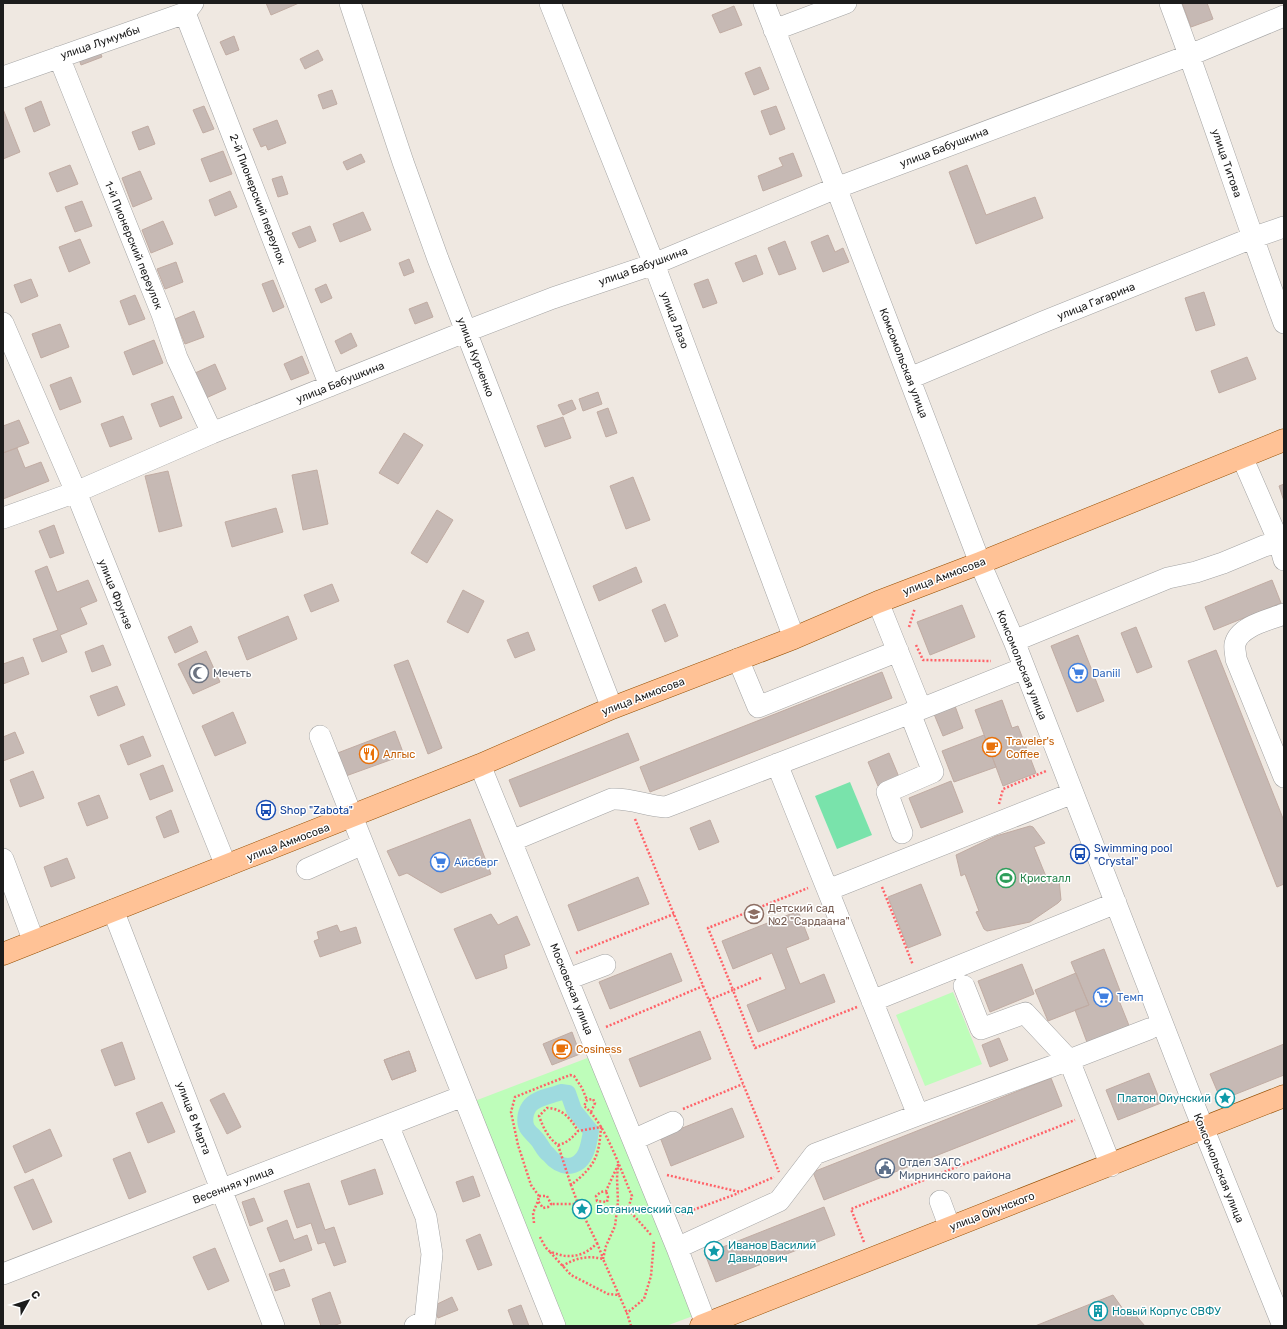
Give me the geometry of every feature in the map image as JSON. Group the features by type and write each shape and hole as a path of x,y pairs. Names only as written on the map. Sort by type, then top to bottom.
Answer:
{"main road":[{"name":"улица Аммосова","path":"3,954 480,765 612,708 794,638 878,602 1284,440"},
{"name":"улица Ойунского","path":"704,1325 1111,1166 1284,1096"}],"street":[{"name":"улица Курченко","path":"350,3 408,177 438,259 612,708"},
{"name":"улица Лазо","path":"550,3 654,264 794,638"},
{"name":"Комсомольская улица","path":"764,3 980,562 1014,641 1283,1326"},
{"path":"774,30 846,3"},
{"name":"улица Титова","path":"1170,3 1190,55 1252,238 1284,323"},
{"name":"улица Лумумбы","path":"3,76 59,57 189,8"},
{"name":"2-й Пионерский переулок","path":"189,8 330,386"},
{"name":"улица Бабушкина","path":"3,518 76,492 212,433 467,331 553,298 654,264 836,188 1190,55 1284,16"},
{"name":"1-й Пионерский переулок","path":"59,57 162,314 177,358 212,433"},
{"name":"улица Гагарина","path":"910,378 1043,322 1252,238 1284,227"},
{"name":"улица Фрунзе","path":"3,323 76,492 226,866"},
{"path":"1014,641 1168,578 1202,570 1264,546 1282,547 1242,457"},
{"path":"878,602 906,645 915,711 933,772 887,792 902,833"},
{"path":"1284,614 1245,629 1239,634 1235,643 1236,660 1284,777"},
{"path":"738,659 758,707 906,645"},
{"path":"511,841 612,799 624,798 652,806 666,808 1024,668"},
{"path":"320,736 555,1326"},
{"path":"777,764 818,889 866,1004 918,1115"},
{"name":"Московская улица","path":"480,765 677,1248 704,1325"},
{"path":"818,889 875,871 1073,793"},
{"path":"307,868 363,844"},
{"path":"3,859 34,942"},
{"path":"866,1004 1116,904"},
{"name":"улица 8 Марта","path":"113,910 274,1326"},
{"path":"568,979 605,965"},
{"path":"964,986 981,1029 1025,1013 1069,1060 1111,1166"},
{"path":"677,1248 779,1201 815,1154 1149,1029"},
{"name":"Весенняя улица","path":"3,1274 464,1096"},
{"path":"633,1140 676,1116"},
{"path":"388,1125 426,1217 432,1254 425,1321 415,1326"},
{"path":"940,1201 950,1228"}],"path":[{"path":"911,633 908,626 916,605"},
{"path":"906,645 923,660 996,661"},
{"path":"997,812 1003,789 1047,771"},
{"path":"634,817 780,1175 679,1216"},
{"path":"875,871 920,982"},
{"path":"818,889 708,928 755,1048 866,1004"},
{"path":"573,954 674,914"},
{"path":"709,1000 761,978"},
{"path":"603,1028 703,986"},
{"path":"534,1225 533,1213 539,1196 531,1185 518,1145 511,1112 515,1097 570,1075 574,1076 582,1088 587,1100 584,1106 591,1112 601,1127 632,1196 628,1209 654,1239 651,1276 644,1299 627,1313"},
{"path":"676,1116 743,1084"},
{"path":"587,1100 593,1099 595,1103 591,1112"},
{"path":"578,1131 566,1114 556,1108 548,1108 539,1116 552,1141 558,1145 578,1204 597,1243 627,1313 631,1326"},
{"path":"864,1242 851,1209 1082,1118"},
{"path":"558,1145 564,1143 578,1131 601,1127"},
{"path":"571,1185 584,1175 594,1162 599,1150 601,1127"},
{"path":"606,1192 601,1192 596,1196 597,1201 606,1202 608,1197 606,1192 618,1165"},
{"path":"603,1259 606,1246 615,1226 618,1202 618,1165"},
{"path":"662,1174 740,1192"},
{"path":"539,1196 547,1196 551,1204"},
{"path":"538,1201 542,1208 548,1207 551,1204 578,1204"},
{"path":"539,1236 549,1251 571,1276 608,1294 619,1295"},
{"path":"549,1251 562,1256 572,1257 593,1248 597,1243"},
{"path":"562,1266 572,1260 587,1256 603,1259"}],"green space":[{"path":"850,782 872,835 837,849 815,796"},
{"path":"953,992 982,1064 925,1086 896,1015"},
{"name":"Ботанический сад","path":"590,1057 693,1316 666,1326 560,1326 472,1102"}],"building":[{"path":"266,3 299,3 271,15"},
{"path":"1182,3 1207,3 1213,19 1191,27"},
{"path":"734,6 742,25 720,33 712,15"},
{"path":"234,36 239,50 226,55 220,42"},
{"path":"98,46 102,57 81,65 77,54"},
{"path":"318,50 323,60 305,69 300,59"},
{"path":"760,67 769,89 754,95 745,73"},
{"path":"332,90 337,104 323,109 318,95"},
{"path":"41,101 50,125 34,132 25,108"},
{"path":"204,106 214,129 203,133 193,110"},
{"path":"776,106 785,129 770,135 761,111"},
{"path":"3,109 20,152 3,159"},
{"path":"277,120 286,143 268,150 266,145 261,147 253,129"},
{"path":"148,126 155,144 139,150 132,132"},
{"path":"223,151 232,174 210,182 201,159"},
{"path":"793,153 802,176 763,191 758,176 783,166 779,158"},
{"path":"361,154 365,162 347,170 343,162"},
{"path":"70,165 78,184 57,192 49,173"},
{"path":"967,165 986,215 1035,197 1043,218 976,244 949,172"},
{"path":"140,171 152,199 133,207 122,178"},
{"path":"282,176 288,194 278,197 272,179"},
{"path":"230,191 237,207 215,216 209,200"},
{"path":"82,201 92,226 75,232 65,207"},
{"path":"363,212 371,230 340,242 333,224"},
{"path":"163,221 173,244 151,253 142,230"},
{"path":"310,226 316,241 299,248 292,233"},
{"path":"828,235 835,252 843,248 849,262 823,272 811,242"},
{"path":"80,239 90,263 69,272 59,247"},
{"path":"785,241 796,269 779,275 768,248"},
{"path":"756,255 763,274 743,282 735,263"},
{"path":"409,259 414,272 404,276 399,263"},
{"path":"176,262 183,282 165,289 157,269"},
{"path":"31,279 38,296 21,303 14,285"},
{"path":"708,279 717,303 703,308 694,284"},
{"path":"273,280 284,307 273,312 262,284"},
{"path":"326,284 332,298 321,303 315,289"},
{"path":"1204,292 1215,325 1196,331 1185,298"},
{"path":"135,295 145,319 129,325 120,301"},
{"path":"427,302 433,317 415,324 409,309"},
{"path":"194,311 204,337 185,344 175,319"},
{"path":"60,324 69,347 41,358 32,334"},
{"path":"351,333 357,346 341,354 335,341"},
{"path":"154,340 163,363 133,375 124,352"},
{"path":"302,356 309,373 291,380 284,364"},
{"path":"1247,357 1256,379 1219,393 1211,371"},
{"path":"215,364 226,389 206,398 195,373"},
{"path":"71,377 81,402 60,410 50,385"},
{"path":"598,392 602,404 583,411 579,399"},
{"path":"173,396 182,418 160,427 151,404"},
{"path":"572,400 576,409 563,415 558,405"},
{"path":"608,408 617,433 606,437 597,412"},
{"path":"123,416 132,439 110,447 101,424"},
{"path":"563,417 571,438 545,447 537,426"},
{"path":"19,420 29,443 3,453 3,426"},
{"path":"404,433 423,445 398,484 379,473"},
{"path":"17,448 25,468 41,462 49,481 3,499 3,453"},
{"path":"317,470 328,524 303,530 292,475"},
{"path":"168,471 182,526 159,532 145,476"},
{"path":"633,477 650,520 626,529 610,486"},
{"path":"1284,484 1284,501 1279,486"},
{"path":"276,508 283,532 232,547 225,522"},
{"path":"437,510 453,520 427,563 411,553"},
{"path":"54,525 64,553 50,558 39,531"},
{"path":"47,566 57,592 88,580 97,601 80,608 87,624 60,635 67,652 42,662 33,639 58,630 35,571"},
{"path":"636,567 642,582 599,601 593,586"},
{"path":"1272,580 1281,603 1214,630 1205,607"},
{"path":"332,584 339,601 311,612 304,595"},
{"path":"463,590 484,601 468,633 447,622"},
{"path":"665,604 678,636 665,642 652,610"},
{"path":"962,605 975,637 930,655 917,622"},
{"path":"288,616 297,639 247,660 238,637"},
{"path":"191,626 198,642 175,653 168,637"},
{"path":"1136,627 1152,667 1137,673 1121,633"},
{"path":"528,632 535,650 515,658 507,640"},
{"name":"Daniil","path":"1078,635 1104,701 1077,712 1051,646"},
{"path":"103,645 111,665 92,672 85,652"},
{"path":"1216,650 1284,821 1284,884 1277,887 1188,661"},
{"name":"Мечеть","path":"206,651 220,682 193,694 178,664"},
{"path":"23,657 29,674 3,684 3,664"},
{"path":"408,660 442,748 428,754 394,665"},
{"path":"882,672 892,698 650,792 640,767"},
{"path":"117,686 125,705 98,716 90,696"},
{"path":"1002,700 1012,728 1018,726 1036,773 1003,786 975,710"},
{"path":"955,706 963,728 943,736 934,714"},
{"path":"233,712 246,743 215,756 202,726"},
{"name":"Алгыс","path":"395,731 404,755 343,777 335,754"},
{"path":"15,732 24,753 3,761 3,737"},
{"path":"628,733 639,760 520,807 509,780"},
{"path":"984,735 996,767 954,782 942,751"},
{"path":"143,736 151,756 128,765 120,745"},
{"path":"889,753 899,777 878,786 868,762"},
{"path":"163,765 173,791 150,800 140,774"},
{"path":"33,771 44,798 20,807 10,780"},
{"path":"951,781 963,812 921,828 909,798"},
{"path":"99,795 108,818 87,826 78,803"},
{"path":"171,810 179,832 164,838 156,817"},
{"name":"Айсберг","path":"470,819 491,874 441,893 407,873 399,876 387,851"},
{"path":"710,820 719,842 699,850 690,828"},
{"name":"Кристалл","path":"1030,826 1033,827 1045,843 1034,847 1049,884 1059,880 1061,900 1030,922 987,931 984,929 976,912 979,911 965,874 961,876 956,855 996,836"},
{"path":"67,858 75,878 51,887 44,867"},
{"path":"638,877 649,904 578,931 568,905"},
{"path":"921,884 941,935 908,948 888,897"},
{"path":"798,911 809,939 786,948 800,984 824,974 835,1002 758,1032 747,1005 786,989 772,953 733,969 722,941"},
{"path":"491,914 498,925 517,916 530,945 504,955 507,968 476,979 454,929"},
{"path":"337,925 340,932 356,927 361,943 320,957 314,941 319,939 317,932"},
{"name":"Темп","path":"1104,949 1122,996 1118,998 1130,1028 1088,1045 1075,1010 1089,1005 1071,962"},
{"path":"671,953 682,981 610,1009 599,982"},
{"path":"1022,964 1034,994 990,1012 978,981"},
{"path":"1076,973 1089,1005 1048,1021 1035,990"},
{"path":"700,1031 711,1059 640,1087 629,1059"},
{"name":"Cosiness","path":"572,1032 580,1054 552,1065 543,1044"},
{"path":"999,1038 1008,1060 990,1067 982,1045"},
{"path":"122,1042 135,1079 115,1086 101,1050"},
{"path":"1284,1044 1284,1075 1221,1100 1210,1074"},
{"path":"409,1051 416,1071 392,1080 384,1060"},
{"path":"409,1051 416,1071 392,1080 384,1060"},
{"path":"1149,1073 1161,1103 1118,1120 1106,1090"},
{"path":"1051,1078 1062,1106 824,1200 813,1172"},
{"path":"224,1093 241,1127 227,1134 210,1100"},
{"path":"162,1102 175,1132 148,1143 136,1113"},
{"path":"732,1108 744,1137 671,1166 660,1137"},
{"path":"50,1129 62,1156 25,1173 13,1146"},
{"path":"130,1152 146,1192 129,1199 113,1159"},
{"path":"375,1169 383,1194 349,1205 341,1181"},
{"path":"473,1176 480,1196 463,1202 456,1182"},
{"path":"33,1179 52,1222 33,1230 14,1187"},
{"path":"309,1183 325,1230 334,1227 346,1262 334,1266 325,1242 318,1244 311,1223 297,1228 284,1191"},
{"path":"254,1198 263,1221 250,1226 242,1202"},
{"path":"824,1207 835,1235 716,1282 705,1254"},
{"path":"287,1220 294,1240 307,1235 312,1250 280,1262 267,1228"},
{"path":"480,1234 492,1265 478,1270 466,1240"},
{"path":"215,1248 229,1281 208,1290 193,1257"},
{"path":"284,1269 290,1286 275,1291 269,1274"},
{"path":"330,1292 341,1323 333,1326 321,1326 312,1299"},
{"name":"Новый Корпус СВФУ","path":"1113,1295 1125,1312 1131,1310 1145,1326 1035,1326"},
{"path":"452,1297 458,1310 438,1318 433,1306"},
{"path":"521,1305 529,1326 514,1326 508,1310"}],"waterway":[{"path":"561,1092 568,1093 574,1110 591,1131 588,1148 583,1158 574,1165 568,1166 559,1164 552,1158 528,1130 525,1123 525,1118 531,1104 539,1099 561,1092"}],"place":[{"name":"Мечеть","path":"199,673"},
{"name":"Daniil","path":"1078,673"},
{"name":"Traveler's Coffee","path":"992,747"},
{"name":"Алгыс","path":"369,754"},
{"name":"Shop \"Zabota\"","path":"266,810"},
{"name":"Swimming pool \"Crystal\"","path":"1080,854"},
{"name":"Айсберг","path":"440,862"},
{"name":"Кристалл","path":"1006,878"},
{"name":"Детский сад №2 \"Сардаана\"","path":"754,914"},
{"name":"Темп","path":"1103,997"},
{"name":"Cosiness","path":"562,1049"},
{"name":"Платон Ойунский","path":"1225,1098"},
{"name":"Отдел ЗАГС Мирнинского района","path":"885,1168"},
{"name":"Ботанический сад","path":"582,1209"},
{"name":"Иванов Василий Давыдович","path":"714,1251"},
{"name":"Новый Корпус СВФУ","path":"1098,1311"}]}
